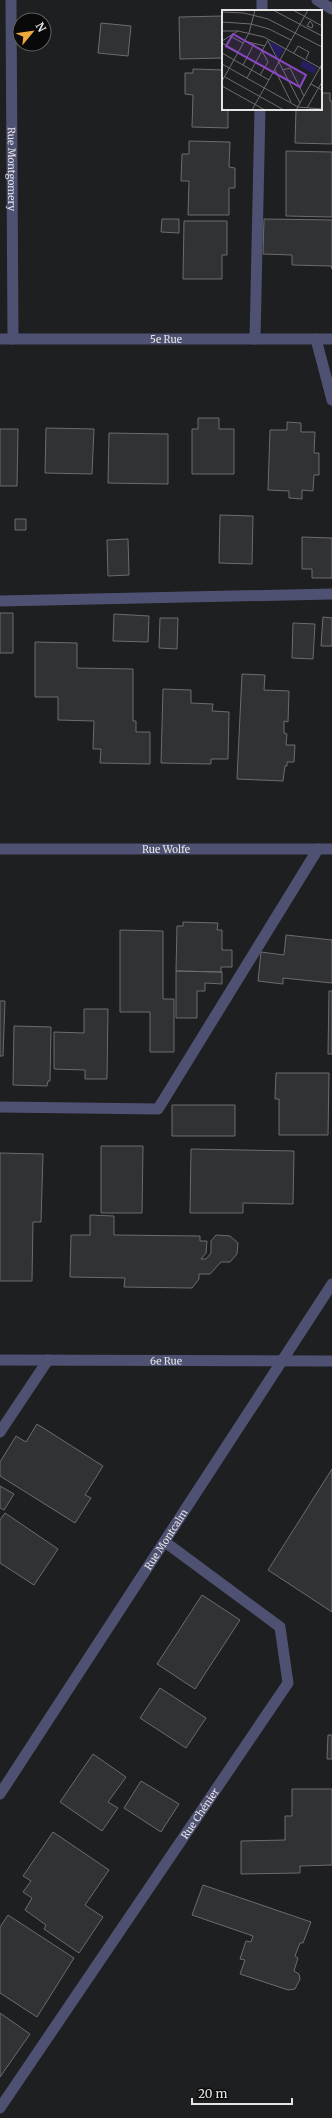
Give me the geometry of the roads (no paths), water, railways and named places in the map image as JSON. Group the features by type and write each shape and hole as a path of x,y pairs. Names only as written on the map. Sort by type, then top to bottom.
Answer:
{"street":[{"name":"Rue Montgomery","path":"11,0 13,338"},
{"path":"317,0 332,8"},
{"path":"255,339 260,110"},
{"name":"5e Rue","path":"0,338 332,339"},
{"path":"316,339 332,400"},
{"path":"0,601 332,594"},
{"name":"Rue Wolfe","path":"0,849 332,849"},
{"path":"0,1107 158,1109 318,849"},
{"name":"Rue Montcalm","path":"0,1794 332,1284"},
{"name":"6e Rue","path":"0,1360 332,1361"},
{"path":"0,1432 48,1360"},
{"name":"Rue Chénier","path":"0,2108 288,1683 280,1627 165,1542"}]}
